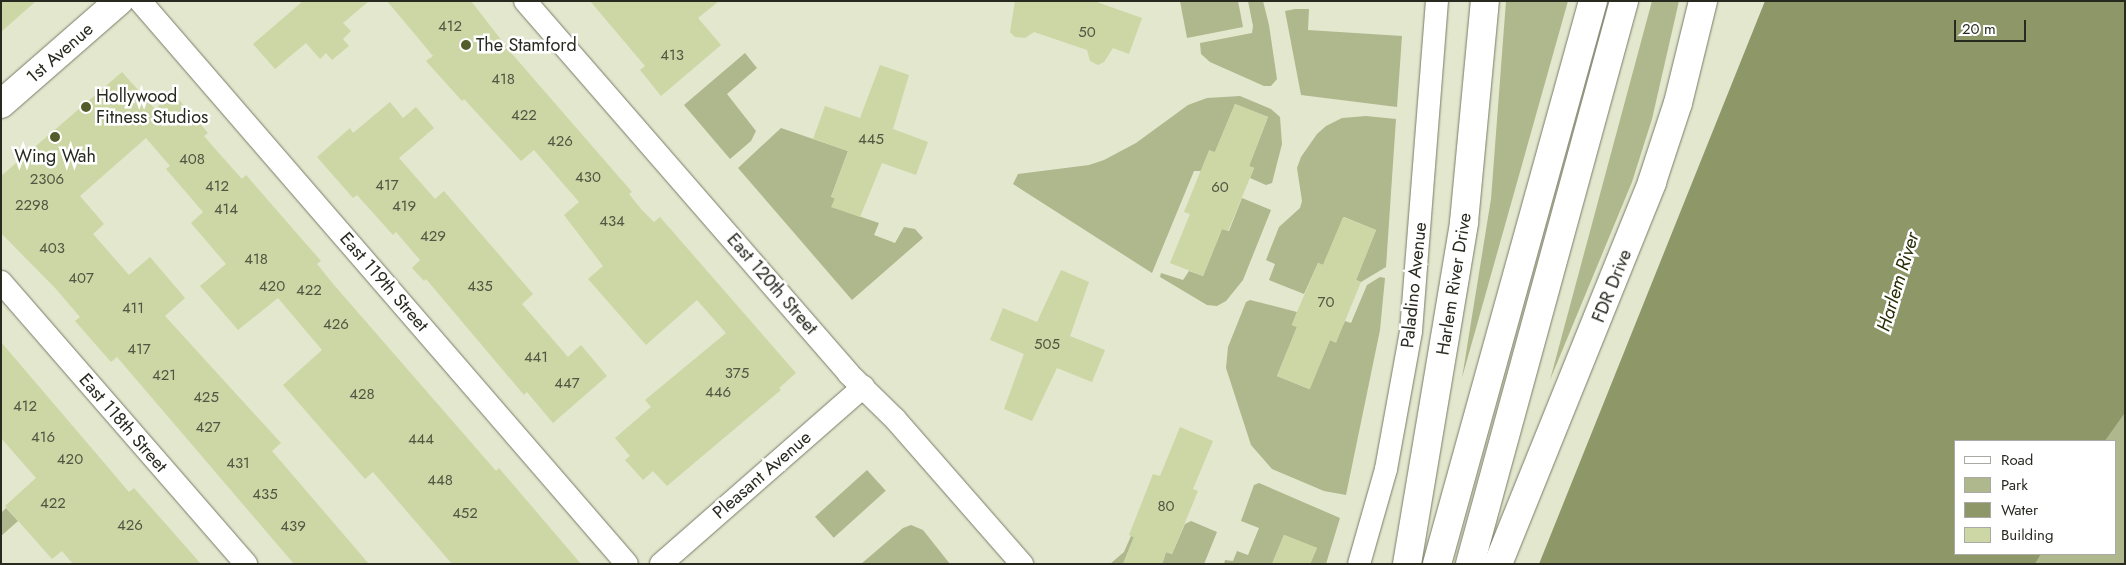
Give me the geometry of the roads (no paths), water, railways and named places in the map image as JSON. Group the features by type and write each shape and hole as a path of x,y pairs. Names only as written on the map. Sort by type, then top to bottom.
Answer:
{"main road":[{"name":"1st Avenue","path":"1,104 119,1"},
{"name":"Harlem River Drive","path":"1407,564 1464,222 1484,1"},
{"path":"1437,564 1593,1"},
{"path":"1470,564 1624,1"},
{"name":"FDR Drive","path":"1498,564 1652,182 1678,103 1703,1"}],"street":[{"name":"East 119th Street","path":"140,1 627,564"},
{"name":"East 120th Street","path":"525,1 863,387 895,419 1022,564"},
{"name":"Paladino Avenue","path":"1359,564 1386,469 1411,331 1437,1"},
{"name":"East 118th Street","path":"1,282 246,564"},
{"name":"Pleasant Avenue","path":"661,564 863,387"}],"water":[{"name":"Harlem River","path":"1765,1 2125,1 2125,413 2106,440 1954,440 1954,555 2040,555 2035,564 1539,564"}],"place":[{"name":"The Stamford","path":"466,45"},
{"name":"Hollywood Fitness Studios","path":"86,107"},
{"name":"Wing Wah","path":"55,137"}]}
